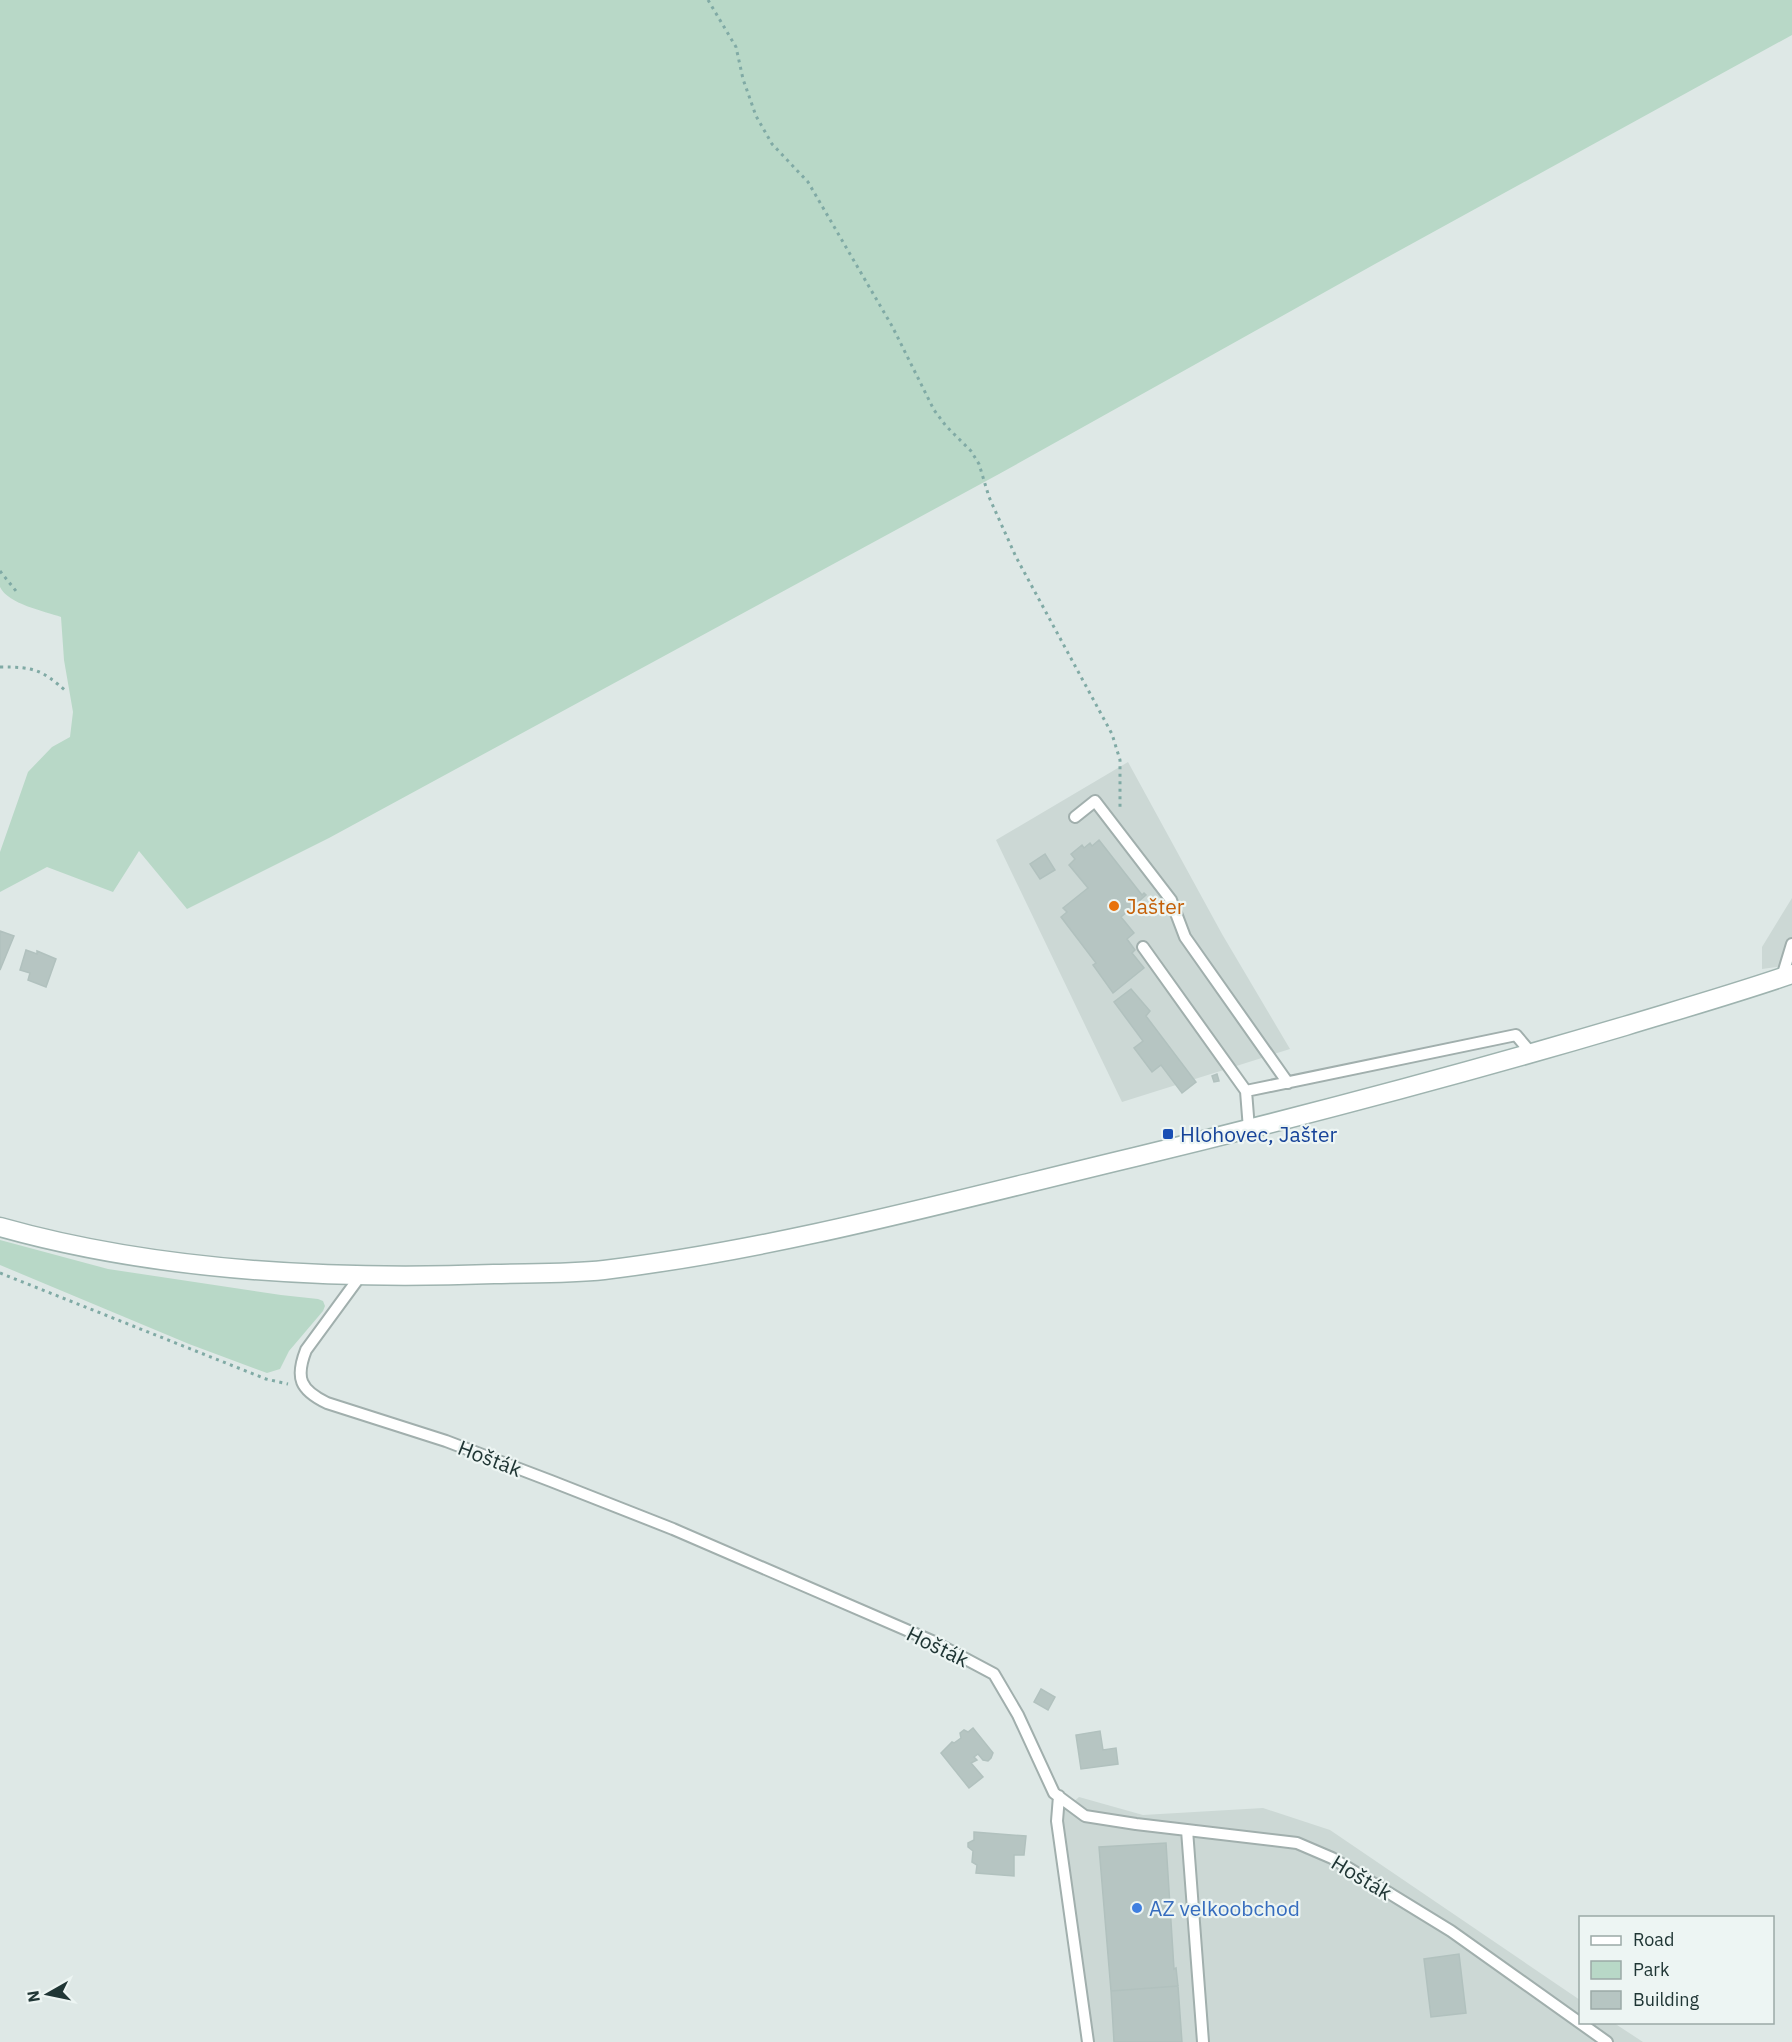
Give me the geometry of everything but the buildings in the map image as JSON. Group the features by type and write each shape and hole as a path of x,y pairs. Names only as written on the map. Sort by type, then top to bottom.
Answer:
{"main road":[{"path":"0,1227 96,1250 139,1257 283,1272 436,1276 581,1272 679,1259 862,1224 1248,1129 1532,1054 1787,975"}],"lane":[{"path":"1075,817 1095,801 1171,900 1185,937 1288,1083"},
{"path":"1787,975 1792,944"},
{"path":"1143,947 1246,1091 1248,1129"},
{"path":"1246,1091 1516,1035 1532,1054"},
{"path":"302,1384 301,1363 306,1350 361,1275"},
{"name":"Hošták","path":"302,1384 307,1392 327,1403 446,1441 673,1529 932,1641 994,1674 1018,1715 1054,1792 1085,1816 1298,1843 1332,1858 1451,1931 1579,2022"},
{"path":"1059,1796 1057,1821 1088,2042"},
{"path":"1187,1830 1203,2042"},
{"name":"Hošták","path":"1582,2024 1607,2042"}],"path":[{"path":"708,0 736,47 743,79 756,116 772,144 808,182 892,326 934,410 946,426 971,451 979,464 989,497 1016,557 1112,734 1120,760 1120,834"},
{"path":"0,571 16,591"},
{"path":"0,667 34,669 48,675 67,692"},
{"path":"0,1273 266,1379 284,1384 302,1384"}],"shaded area":[{"path":"1128,762 1222,934 1290,1049 1122,1102 996,840"},
{"path":"1792,898 1792,965 1762,969 1762,947"},
{"path":"1079,1797 1143,1815 1263,1808 1330,1830 1579,1999 1579,2024 1616,2024 1643,2042 1089,2042 1051,1822"}],"green space":[{"path":"0,0 1792,0 1792,35 999,474 329,838 187,909 139,851 113,892 47,867 0,892 0,852 28,772 52,747 70,737 73,712 64,660 61,617 18,602 4,593 0,587"},
{"path":"0,1240 108,1269 318,1299 323,1301 325,1306 289,1351 280,1369 267,1373 189,1344 0,1265"}],"place":[{"name":"Jašter","path":"1114,906"},
{"name":"Hlohovec, Jašter","path":"1168,1134"},
{"name":"AZ velkoobchod","path":"1137,1908"}]}
